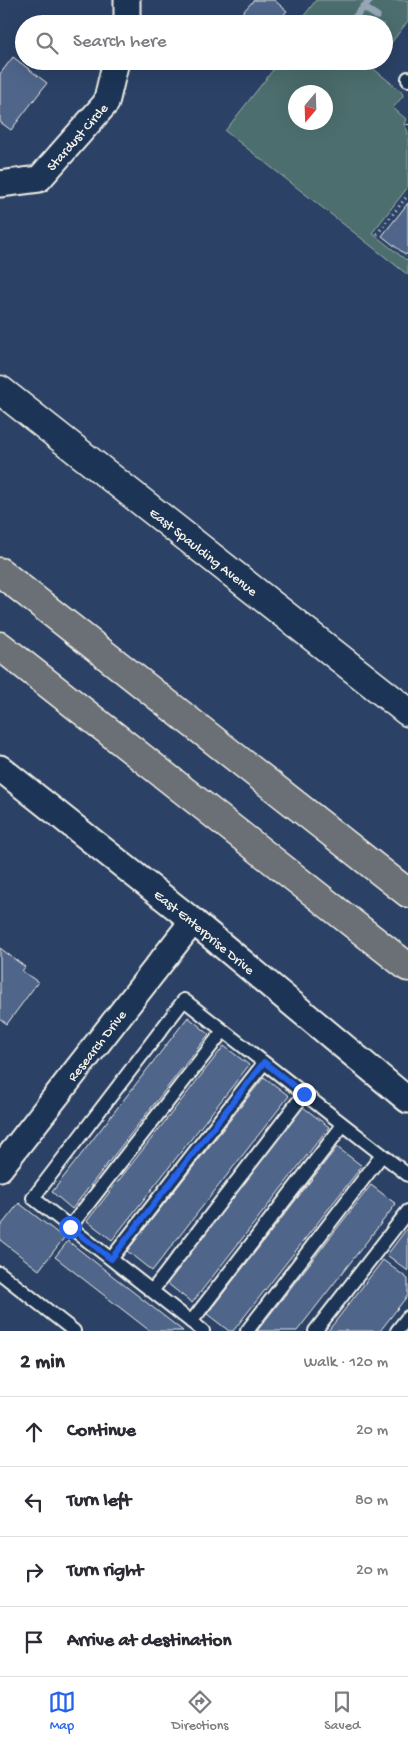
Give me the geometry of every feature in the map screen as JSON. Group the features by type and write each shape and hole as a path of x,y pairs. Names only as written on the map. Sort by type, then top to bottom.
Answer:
{"highway":[{"path":"0,572 408,893"},
{"path":"0,646 408,967"}],"street":[{"path":"127,0 127,15"},
{"name":"Stardust Circle","path":"0,184 39,179 106,103 114,70"},
{"name":"East Spaulding Avenue","path":"0,390 408,712"},
{"name":"East Enterprise Drive","path":"0,768 193,921 408,1100"},
{"name":"Research Drive","path":"0,1168 193,921"}],"lane":[{"path":"203,1331 33,1198 184,1000 408,1176"},
{"path":"70,1227 223,1031"},
{"path":"111,1259 264,1062"},
{"path":"152,1291 304,1094"},
{"path":"191,1322 343,1125"},
{"path":"247,1331 382,1155"},
{"path":"315,1331 408,1211"},
{"path":"0,1273 74,1331"},
{"path":"397,1331 408,1316"}],"path":[{"path":"377,234 408,194"}],"green space":[{"path":"316,0 408,0 408,21 393,40 393,15 305,15"},
{"path":"273,70 375,70 402,92 403,96 393,108 406,119 404,124 408,132 408,187 372,233 406,260 408,258 408,275 225,131"}],"building":[{"path":"254,0 274,0 287,11 283,15 241,14"},
{"path":"13,57 15,59 15,70 30,70 47,83 11,130 0,122 0,74"},
{"path":"408,203 408,252 406,255 382,236"},
{"path":"0,948 25,967 22,971 38,982 7,1024 0,1019"},
{"path":"188,1017 209,1034 72,1209 52,1192"},
{"path":"224,1046 249,1065 112,1240 87,1221"},
{"path":"264,1077 289,1096 152,1271 127,1251"},
{"path":"303,1107 329,1127 192,1303 167,1283"},
{"path":"337,1147 362,1166 233,1331 229,1331 207,1314"},
{"path":"371,1185 396,1204 297,1331 257,1331"},
{"path":"19,1203 64,1238 39,1270 0,1240 0,1227"},
{"path":"408,1227 408,1271 387,1255"},
{"path":"68,1241 183,1331 150,1331 55,1257"},
{"path":"383,1260 408,1279 408,1295 380,1331 328,1331"}],"waterway":[{"path":"357,15 370,0"},
{"path":"363,7 375,15"}],"route":[{"path":"70,1227 111,1259 264,1062 304,1094"}]}
